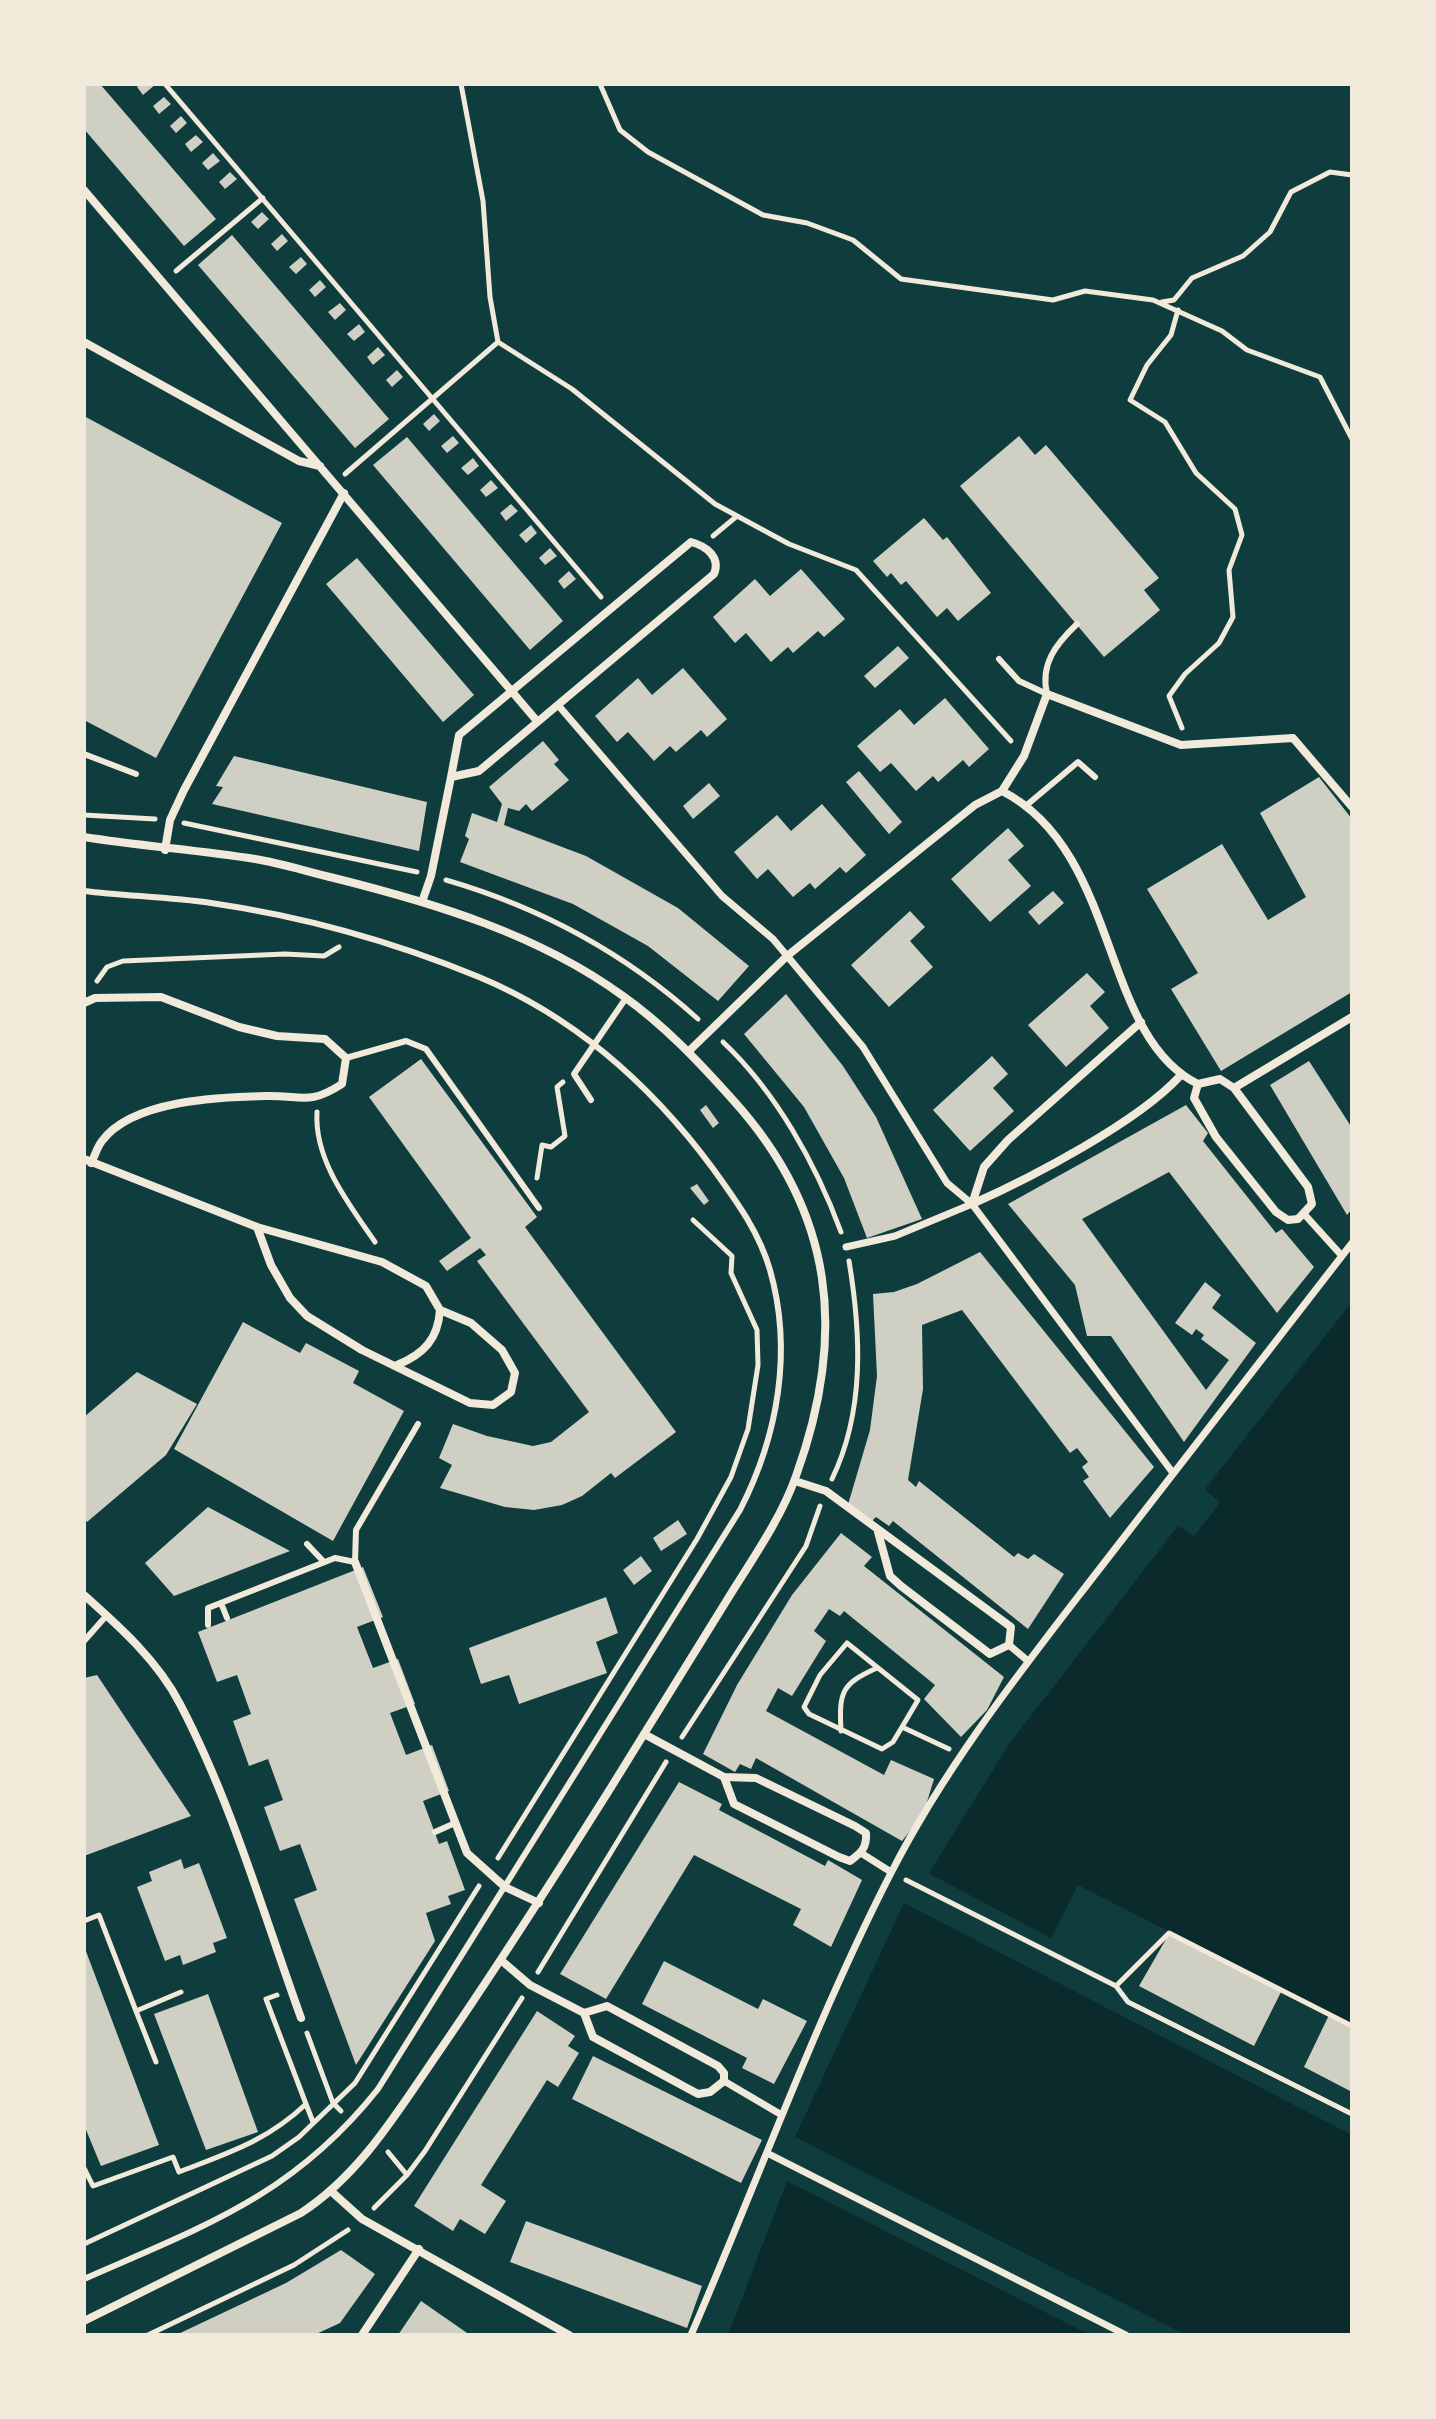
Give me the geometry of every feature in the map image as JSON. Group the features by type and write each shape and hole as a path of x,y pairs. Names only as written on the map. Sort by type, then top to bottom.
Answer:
{"street":[{"path":"84,190 537,721"},
{"path":"84,342 299,461 321,466"},
{"path":"165,850 170,820 184,790 344,493"},
{"path":"422,902 431,876 459,735 609,607 691,542 703,545 712,552 716,568 714,574 479,771 451,777"},
{"path":"689,1051 787,956 975,805 1002,791 1024,756 1047,694 1166,742 1181,745 1293,738 1352,807"},
{"path":"558,705 722,896 764,929 863,1047 947,1183 972,1204 1173,1473"},
{"path":"1002,791 1028,804 1083,874 1141,1022 1156,1049 1180,1076 1198,1084 1220,1079 1234,1088 1308,1187 1312,1204 1305,1215 1288,1220 1276,1212 1201,1112 1194,1098 1198,1084"},
{"path":"84,837 165,850 258,859 422,902 533,943 626,998 689,1051 765,1135 787,1170 818,1249 828,1303 826,1347 815,1413 795,1481 753,1558 539,1903 387,2126 332,2192 257,2237 84,2321"},
{"path":"84,1003 95,998 161,997 239,1027 277,1036 325,1039 346,1058 342,1084 320,1098 209,1097 166,1107 118,1126 102,1140 88,1161 257,1227 382,1262 426,1286 440,1310 439,1326 430,1344 415,1358 397,1365"},
{"path":"1234,1088 1352,1017"},
{"path":"972,1204 984,1167 1008,1140 1141,1022"},
{"path":"846,1247 895,1236 972,1204 1072,1152 1164,1094 1180,1076"},
{"path":"1305,1215 1342,1256"},
{"path":"257,1227 271,1265 290,1298 307,1316 362,1350 470,1403 493,1405 511,1392 515,1373 502,1350 471,1323 440,1310"},
{"path":"691,2335 767,2153 780,2114 891,1872 960,1755 1028,1661 1352,1243"},
{"path":"795,1481 826,1491 1011,1627 1009,1645"},
{"path":"878,1532 890,1576 901,1586 990,1654 1009,1645"},
{"path":"355,1562 467,1853 505,1887 539,1903"},
{"path":"84,1595 130,1636 179,1702 229,1816 301,2018"},
{"path":"1009,1645 1028,1661"},
{"path":"644,1734 724,1777 756,1778 855,1826 866,1833 867,1843 861,1853 850,1861 839,1857 734,1804 724,1777"},
{"path":"861,1853 891,1872"},
{"path":"502,1961 530,1985 584,2013 593,2037 698,2094 710,2092 724,2081"},
{"path":"584,2013 607,2006 718,2066 724,2073 724,2081"},
{"path":"724,2081 780,2114"},
{"path":"767,2153 1126,2335"},
{"path":"332,2192 362,2219 569,2335"},
{"path":"362,2335 419,2249"}],"lane":[{"path":"1047,694 1043,676 1048,660 1077,624"},
{"path":"999,659 1019,681 1047,694"},
{"path":"84,754 136,774"},
{"path":"1028,804 1078,762 1095,777"},
{"path":"84,891 211,903 345,932 449,965 494,983 538,1007 639,1080 677,1120 752,1224 774,1286 781,1344 778,1390 761,1465 740,1510 378,2089 332,2143 285,2182 251,2202 84,2279"},
{"path":"591,1100 574,1074 626,998"},
{"path":"346,1058 406,1041 426,1049 539,1208"},
{"path":"208,1625 208,1608 335,1558 355,1562 356,1530 418,1424"},
{"path":"307,1544 324,1562"},
{"path":"221,1603 227,1618"},
{"path":"84,1641 107,1615"},
{"path":"435,1832 455,1823"}],"path":[{"path":"165,84 609,607"},
{"path":"461,84 483,201 490,297 498,342 572,389 715,504 789,544 856,570 1024,756"},
{"path":"600,84 620,130 648,152 763,215 807,223 853,240 901,279 1053,300 1085,291 1161,303 1178,309 1222,331 1247,350 1320,377 1352,439"},
{"path":"1161,303 1174,300 1192,278 1243,256 1270,232 1291,192 1330,172 1352,175"},
{"path":"163,282 263,198"},
{"path":"1166,742 1183,730 1169,696 1185,674 1219,643 1233,617 1229,570 1242,535 1235,509 1196,473 1165,422 1130,400 1147,365 1171,335 1179,317 1178,309"},
{"path":"335,483 498,342"},
{"path":"703,545 737,516"},
{"path":"363,886 376,862"},
{"path":"95,998 97,979 107,967 123,961 285,954 324,956 342,945 345,932"},
{"path":"530,1194 538,1182 536,1165 542,1145 551,1147 565,1136 557,1087 574,1074"},
{"path":"320,1098 316,1127 322,1150 341,1191 378,1247 382,1262"},
{"path":"84,2244 272,2156 355,2083 697,1539 731,1477 748,1429 758,1365 757,1330 731,1273 732,1256 693,1220"},
{"path":"847,1643 918,1700 902,1727 893,1742 882,1749 821,1722 804,1707 820,1675 847,1643"},
{"path":"841,1731 839,1707 843,1689 854,1678 878,1667"},
{"path":"902,1727 960,1755"},
{"path":"891,1872 1116,1986 1128,2002 1352,2114"},
{"path":"84,1921 99,1915 156,2062"},
{"path":"1116,1986 1169,1933 1352,2026"},
{"path":"291,1990 266,1999 314,2122"},
{"path":"136,2011 181,1992"},
{"path":"301,2018 333,2103"},
{"path":"84,2168 93,2186 173,2157 179,2172 261,2140 306,2104"}],"water":[{"path":"1352,1302 1352,2335 728,2335 787,2181 795,2137 904,1903 929,1873 1009,1744 1178,1526 1194,1536 1220,1503 1205,1489"}],"pier":[{"path":"928,1873 1051,1938 1078,1885 1352,2025 1352,2135 904,1903"},
{"path":"795,2137 1186,2335 1090,2335 787,2181"}],"building":[{"path":"84,84 100,84 216,219 184,246 84,129"},
{"path":"140,84 156,84 143,95 137,87"},
{"path":"164,97 171,104 159,114 153,106"},
{"path":"181,116 187,123 176,133 170,126"},
{"path":"196,135 203,142 191,152 185,144"},
{"path":"213,153 220,161 208,170 202,163"},
{"path":"230,172 237,179 225,189 219,182"},
{"path":"262,212 269,219 258,229 251,222"},
{"path":"282,234 288,241 277,251 271,244"},
{"path":"232,235 389,419 355,448 198,265"},
{"path":"301,257 307,264 296,274 289,267"},
{"path":"320,280 326,287 315,297 309,290"},
{"path":"340,303 346,310 335,320 328,312"},
{"path":"359,324 365,332 354,341 347,334"},
{"path":"378,347 385,355 373,365 367,357"},
{"path":"397,370 403,377 392,387 386,380"},
{"path":"434,414 440,421 429,431 423,424"},
{"path":"84,416 282,523 156,758 84,720"},
{"path":"453,436 459,443 447,453 441,446"},
{"path":"1019,436 1035,455 1046,445 1159,578 1144,590 1160,610 1104,657 960,486"},
{"path":"407,437 563,621 530,650 373,465"},
{"path":"473,458 479,466 468,475 461,468"},
{"path":"491,480 498,488 486,497 480,490"},
{"path":"511,504 518,511 506,521 500,513"},
{"path":"924,518 943,540 947,537 991,593 958,621 947,608 937,617 906,581 901,585 891,573 887,577 873,561"},
{"path":"531,525 537,533 526,543 519,535"},
{"path":"550,548 557,556 545,565 539,558"},
{"path":"357,558 474,695 443,722 326,584"},
{"path":"801,569 845,619 824,637 818,631 793,653 788,647 771,662 746,633 735,643 713,617 755,579 770,596"},
{"path":"569,571 576,579 564,589 558,581"},
{"path":"898,646 909,658 875,688 864,676"},
{"path":"683,668 727,719 707,737 701,730 676,752 670,746 654,761 628,732 617,742 595,716 638,678 652,695"},
{"path":"945,698 989,749 969,767 963,760 938,782 933,776 916,791 891,763 880,772 857,746 900,709 914,725"},
{"path":"543,741 559,760 554,764 569,780 532,811 526,804 519,811 508,808 504,825 586,856 678,908 749,966 718,1001 648,946 573,904 460,862 469,839 465,836 472,813 497,822 502,804 489,787"},
{"path":"234,756 427,802 419,851 212,804 223,787 216,786"},
{"path":"859,771 902,822 889,834 846,782"},
{"path":"1319,777 1352,819 1352,992 1221,1071 1171,989 1198,973 1147,889 1222,844 1268,920 1306,897 1260,813"},
{"path":"709,783 720,796 693,819 683,806"},
{"path":"822,804 866,855 846,873 840,867 815,889 810,883 793,897 768,869 757,879 734,852 777,815 791,831"},
{"path":"1008,828 1024,846 1008,860 1031,886 990,922 951,879"},
{"path":"1053,891 1064,903 1039,925 1028,912"},
{"path":"910,911 925,927 910,941 933,967 889,1007 851,965"},
{"path":"1087,973 1105,992 1090,1006 1109,1028 1066,1067 1028,1025"},
{"path":"786,994 843,1066 876,1117 922,1219 867,1238 844,1178 804,1107 744,1034"},
{"path":"992,1056 1008,1074 993,1088 1014,1111 970,1151 933,1110"},
{"path":"421,1059 537,1217 525,1227 676,1432 615,1478 611,1473 582,1496 562,1505 534,1510 505,1507 440,1488 452,1465 439,1458 453,1424 487,1436 533,1446 551,1442 589,1412 477,1261 486,1255 480,1248 447,1271 439,1261 471,1238 369,1097"},
{"path":"1309,1061 1352,1128 1352,1209 1347,1215 1270,1085"},
{"path":"706,1105 719,1123 713,1128 700,1110"},
{"path":"1186,1105 1208,1133 1203,1141 1276,1233 1282,1229 1314,1267 1277,1313 1169,1172 1082,1219 1206,1390 1229,1360 1201,1339 1204,1335 1196,1329 1192,1335 1175,1323 1205,1282 1221,1295 1212,1308 1256,1343 1184,1442 1111,1336 1087,1336 1075,1285 1008,1204"},
{"path":"697,1184 709,1201 704,1205 690,1188"},
{"path":"980,1252 1154,1467 1110,1518 1083,1481 1089,1477 1082,1467 1088,1462 1077,1448 1070,1453 962,1310 922,1325 923,1389 908,1480 916,1487 919,1481 1014,1557 1018,1553 1028,1559 1034,1554 1064,1574 1028,1629 893,1521 889,1526 876,1517 868,1525 847,1508 870,1430 877,1376 873,1294 894,1292 917,1284"},
{"path":"243,1322 300,1353 306,1343 359,1371 353,1383 404,1411 333,1541 174,1449"},
{"path":"137,1372 197,1404 166,1455 87,1522 84,1518 84,1417"},
{"path":"208,1507 290,1551 174,1596 145,1563"},
{"path":"678,1520 687,1534 661,1551 653,1538"},
{"path":"841,1533 872,1557 864,1566 1004,1677 987,1710 961,1737 924,1699 935,1685 844,1611 840,1616 829,1609 814,1631 826,1641 792,1696 778,1688 766,1711 884,1775 891,1760 934,1779 923,1815 902,1841 756,1758 751,1769 740,1764 735,1772 703,1754 737,1685 792,1595"},
{"path":"641,1556 652,1571 634,1585 623,1570"},
{"path":"363,1567 383,1617 357,1627 373,1668 398,1659 415,1704 390,1713 406,1755 432,1745 449,1791 423,1801 439,1844 447,1841 465,1890 448,1896 451,1904 426,1913 435,1941 356,2065 294,1899 317,1890 300,1844 280,1851 264,1807 283,1800 268,1759 249,1766 233,1721 251,1714 237,1675 217,1682 198,1632"},
{"path":"606,1597 618,1633 596,1642 607,1673 519,1704 509,1675 481,1684 469,1648"},
{"path":"97,1675 191,1816 84,1856 84,1678"},
{"path":"679,1782 722,1804 719,1810 825,1866 828,1860 862,1880 831,1947 793,1925 801,1909 694,1855 606,1999 560,1974"},
{"path":"181,1859 184,1869 199,1863 227,1938 213,1943 216,1952 183,1965 180,1955 165,1961 137,1887 152,1881 149,1872"},
{"path":"1169,1934 1282,1990 1254,2046 1139,1986"},
{"path":"84,1946 159,2145 101,2166 84,2125"},
{"path":"664,1961 758,2009 763,1999 807,2021 774,2084 742,2068 747,2058 642,2004"},
{"path":"208,1994 258,2132 206,2150 154,2014"},
{"path":"537,2011 575,2036 568,2046 579,2053 558,2087 547,2080 481,2185 506,2201 485,2234 460,2219 453,2231 414,2206"},
{"path":"1329,2015 1352,2027 1352,2092 1304,2067"},
{"path":"593,2056 762,2140 741,2183 572,2099"},
{"path":"526,2221 702,2286 687,2328 510,2262"},
{"path":"341,2250 375,2274 340,2323 314,2335 176,2335 286,2283"},
{"path":"421,2301 470,2335 398,2335"}]}
